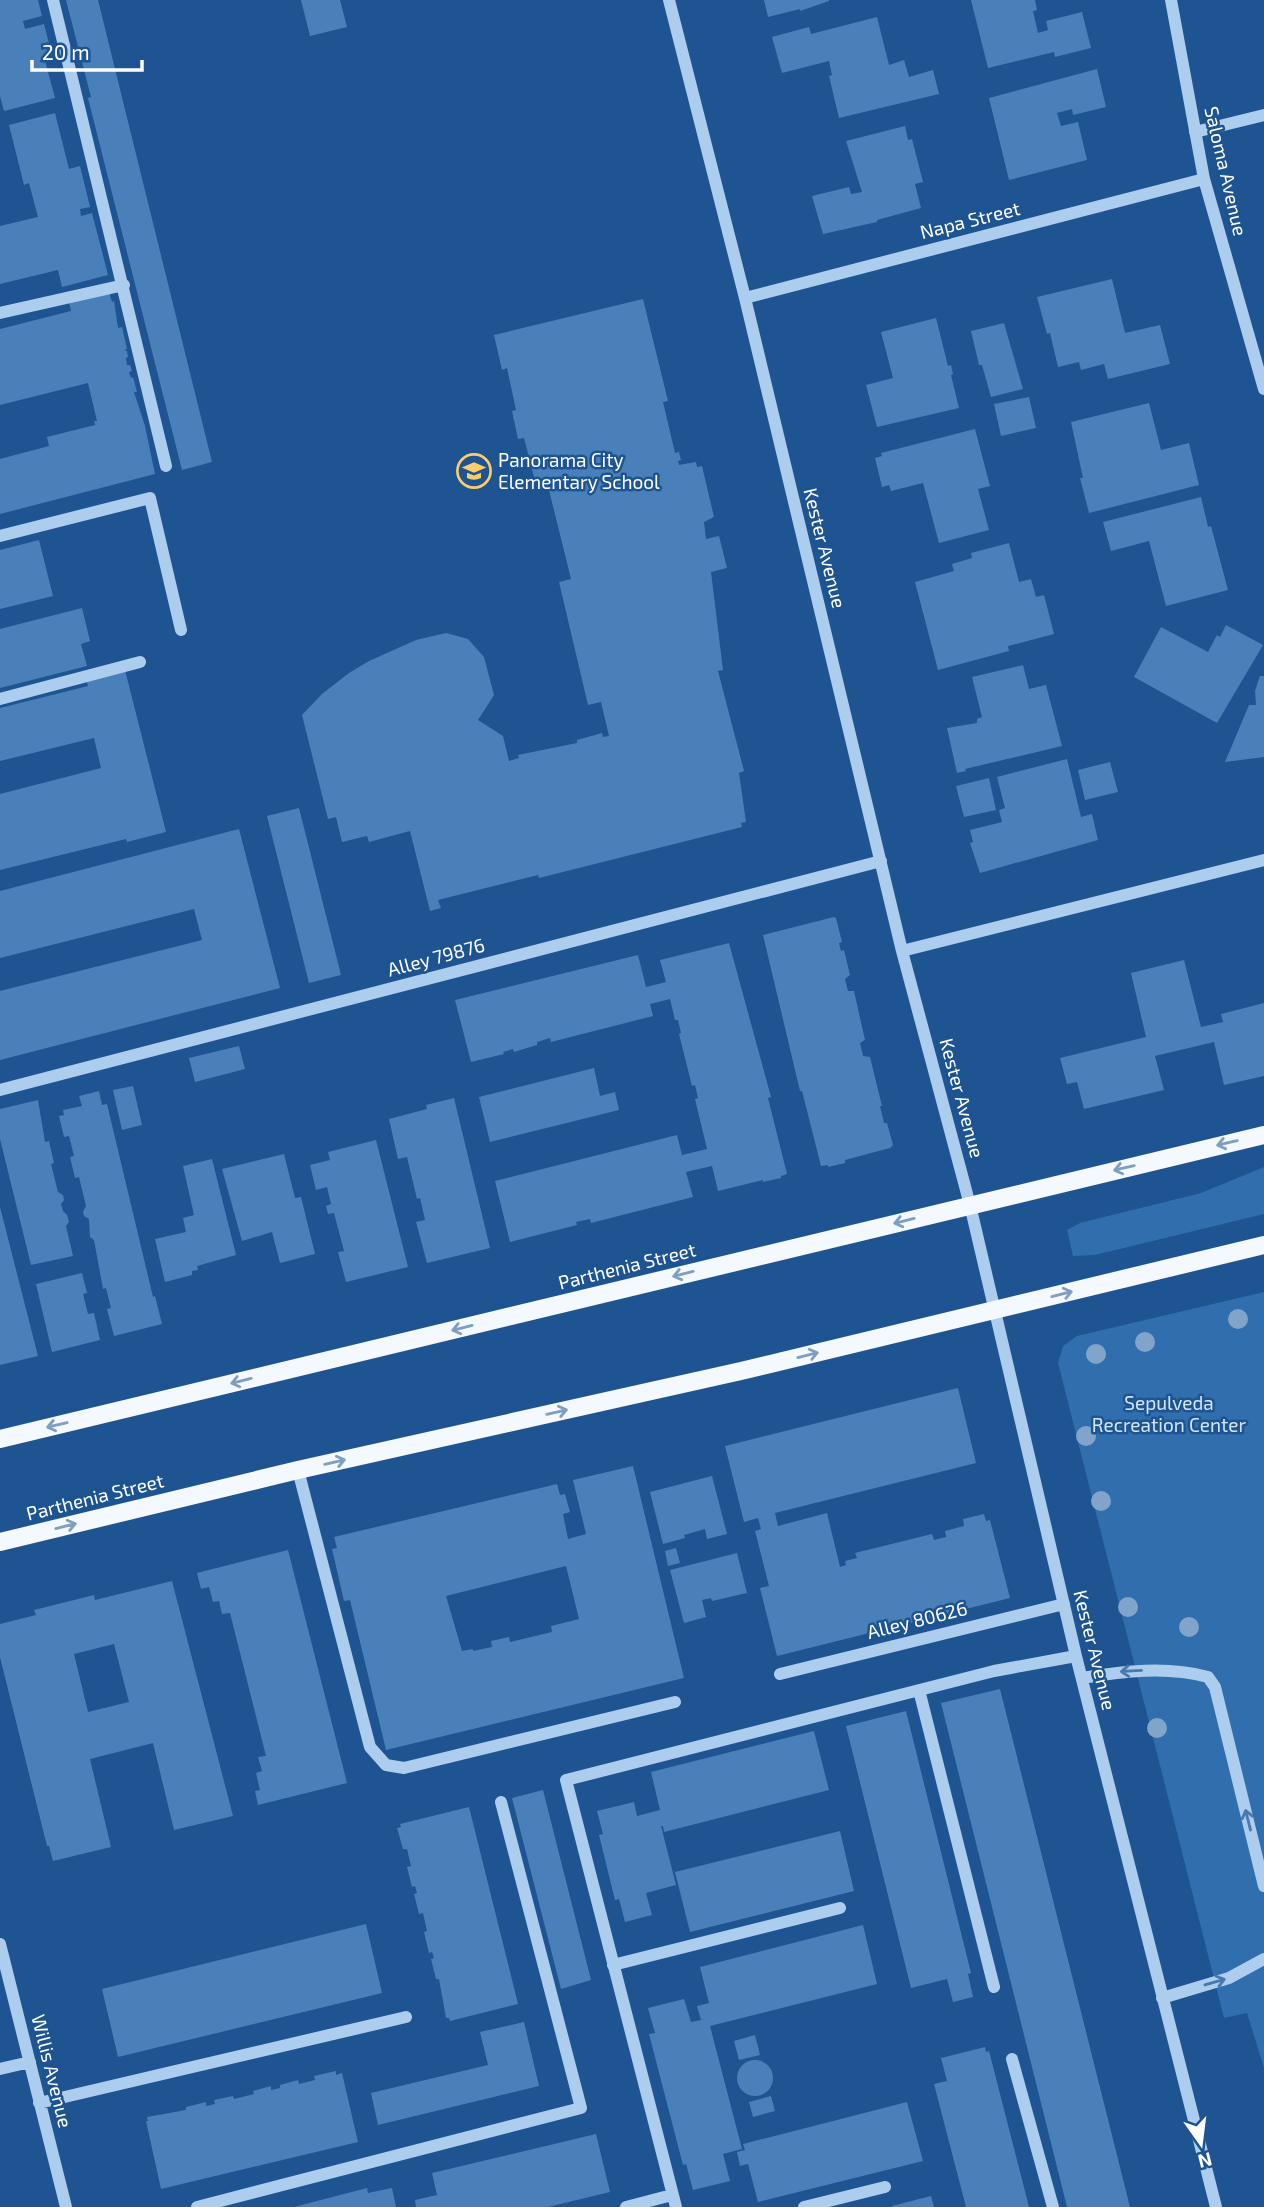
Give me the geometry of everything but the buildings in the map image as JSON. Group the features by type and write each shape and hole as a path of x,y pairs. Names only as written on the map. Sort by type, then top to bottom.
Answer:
{"main road":[{"name":"Parthenia Street","path":"0,1439 1264,1135"},
{"name":"Parthenia Street","path":"0,1542 298,1470 728,1374 1264,1245"}],"street":[{"path":"53,0 166,467"},
{"name":"Kester Avenue","path":"668,0 745,298 902,951 970,1205 1076,1656 1216,2207"},
{"name":"Saloma Avenue","path":"1171,0 1204,179 1264,389"},
{"path":"1195,132 1264,115"},
{"name":"Napa Street","path":"745,298 1204,179"},
{"path":"0,313 124,285"},
{"path":"0,536 150,498 181,630"},
{"path":"0,699 140,662"},
{"path":"902,951 1264,860"},
{"name":"Alley 79876","path":"0,1090 881,861"},
{"path":"298,1470 370,1746 386,1765 404,1768 675,1702"},
{"name":"Alley 80626","path":"780,1674 1064,1604"},
{"path":"626,2207 674,2201 566,1780 994,1671 1076,1656"},
{"path":"1082,1678 1129,1670 1193,1673 1209,1677 1215,1687 1264,1886"},
{"path":"919,1690 994,1987"},
{"path":"197,2207 581,2108 501,1802"},
{"path":"613,1965 840,1908"},
{"name":"Willis Avenue","path":"0,1944 66,2207"},
{"path":"1162,1998 1229,1978 1264,1959"},
{"path":"39,2103 406,2017"},
{"path":"1012,2059 1053,2207"},
{"path":"0,2069 30,2062"},
{"path":"804,2207 885,2187"}],"green space":[{"path":"1264,1167 1264,1214 1095,1255 1073,1256 1067,1230 1080,1223 1201,1193"},
{"name":"Sepulveda Recreation Center","path":"1264,1292 1264,2068 1247,2013 1224,2018 1058,1363 1063,1346 1077,1336"}],"place":[{"name":"Panorama City Elementary School","path":"474,471"}]}
